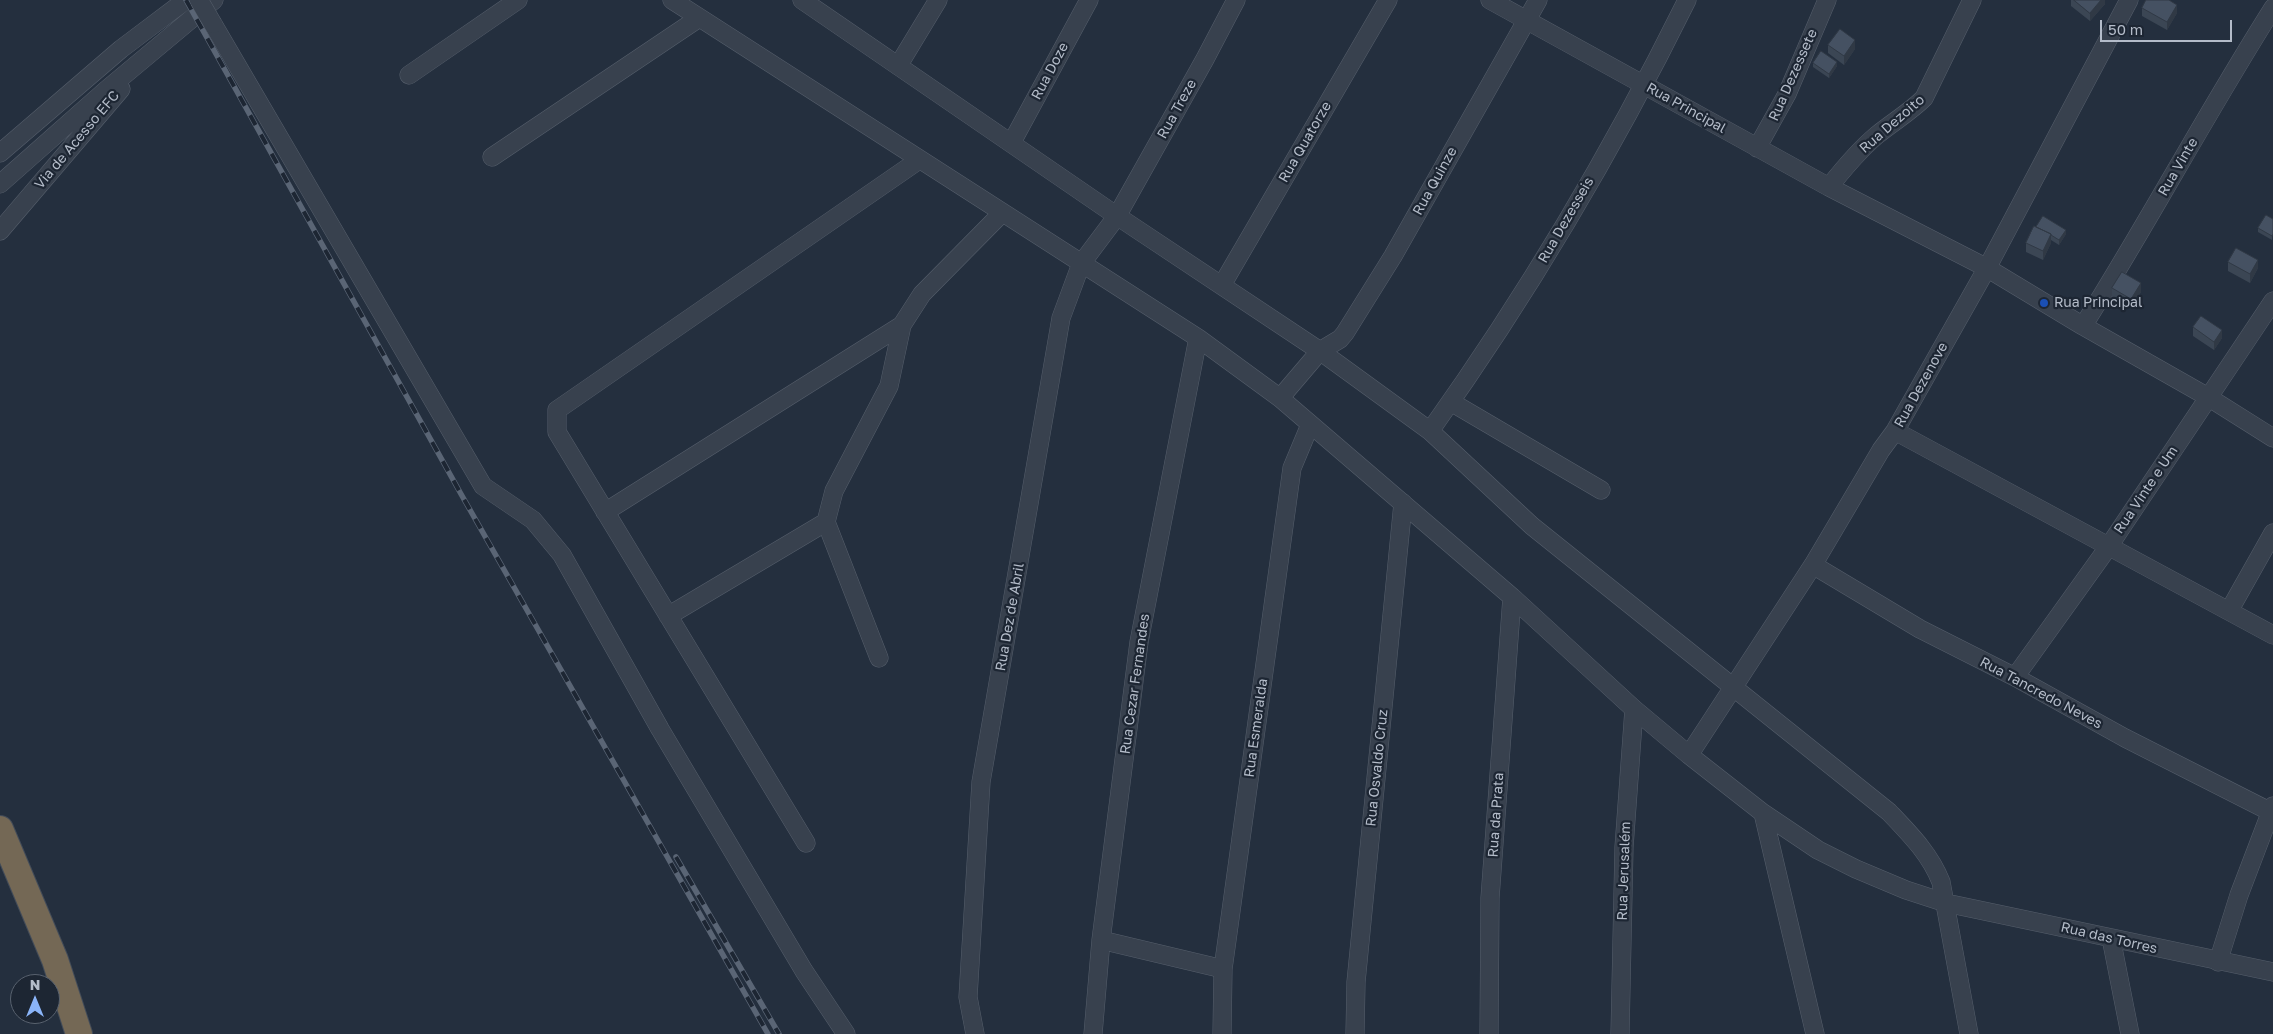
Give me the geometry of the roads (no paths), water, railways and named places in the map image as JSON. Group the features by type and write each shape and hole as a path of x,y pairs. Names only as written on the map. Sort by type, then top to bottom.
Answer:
{"highway":[{"path":"0,829 55,960 79,1034"}],"street":[{"path":"0,152 121,49 186,0"},
{"path":"199,0 483,486 533,520 562,555 660,729 799,963 846,1034"},
{"path":"0,184 155,48 214,0"},
{"path":"409,75 518,0"},
{"name":"Rua das Torres","path":"672,0 1198,338 1280,398 1512,597 1634,709 1762,812 1818,850 1856,869 1906,890 1946,903 2218,962 2273,972"},
{"path":"802,0 1012,142 1117,216 1320,351 1430,431 1532,526 1889,812 1917,840 1934,864 1941,882 1969,1034"},
{"path":"898,66 938,0"},
{"name":"Rua Doze","path":"1012,142 1088,0"},
{"name":"Rua Treze","path":"1117,216 1236,0"},
{"name":"Rua Quatorze","path":"1222,285 1388,0"},
{"name":"Rua Principal","path":"1490,0 1757,148 1987,268 2083,326 2208,396 2273,438"},
{"name":"Rua Quinze","path":"1280,398 1320,351 1340,339 1345,333 1370,294 1538,0"},
{"name":"Rua Dezesseis","path":"1430,431 1524,291 1645,85 1687,0"},
{"name":"Rua Dezessete","path":"1757,148 1787,94 1827,0"},
{"name":"Rua Dezoito","path":"1830,187 1849,162 1875,137 1915,108 1924,98 1972,0"},
{"name":"Rua Dezenove","path":"1689,755 1813,565 1881,450 1895,431 1987,268 2129,0"},
{"name":"Rua Vinte","path":"2083,326 2124,261 2239,62 2273,8"},
{"path":"492,157 699,18"},
{"name":"Via de Acesso EFC","path":"0,231 155,48"},
{"path":"806,843 557,432 557,410 919,160"},
{"path":"879,658 826,522 834,491 889,386 902,325 922,294 1002,213"},
{"name":"Rua Dez de Abril","path":"975,1034 968,997 981,782 1061,318 1081,264 1117,216"},
{"name":"Rua Vinte e Um","path":"2015,677 2109,546 2273,301"},
{"path":"605,512 902,325"},
{"name":"Rua Cezar Fernandes","path":"1093,1034 1101,940 1139,642 1198,338"},
{"path":"1451,402 1601,490"},
{"name":"Rua Esmeralda","path":"1222,1034 1222,969 1292,468 1310,425"},
{"path":"1895,431 2273,635"},
{"name":"Rua Osvaldo Cruz","path":"1355,1034 1356,982 1403,503"},
{"path":"668,616 826,522"},
{"path":"2229,611 2273,533"},
{"name":"Rua Tancredo Neves","path":"1813,565 1920,629 2015,677 2125,738 2272,810"},
{"name":"Rua da Prata","path":"1488,1034 1490,898 1512,597"},
{"name":"Rua Jerusalém","path":"1620,1034 1624,847 1634,709"},
{"path":"2218,962 2239,895 2272,810"},
{"path":"1762,812 1815,1034"},
{"path":"2111,938 2130,1034"},
{"path":"1101,940 1222,969"}],"railway":[{"path":"186,0 461,494 768,1034"},
{"path":"676,857 779,1034"}],"place":[{"name":"Rua Principal","path":"2044,303"}]}
